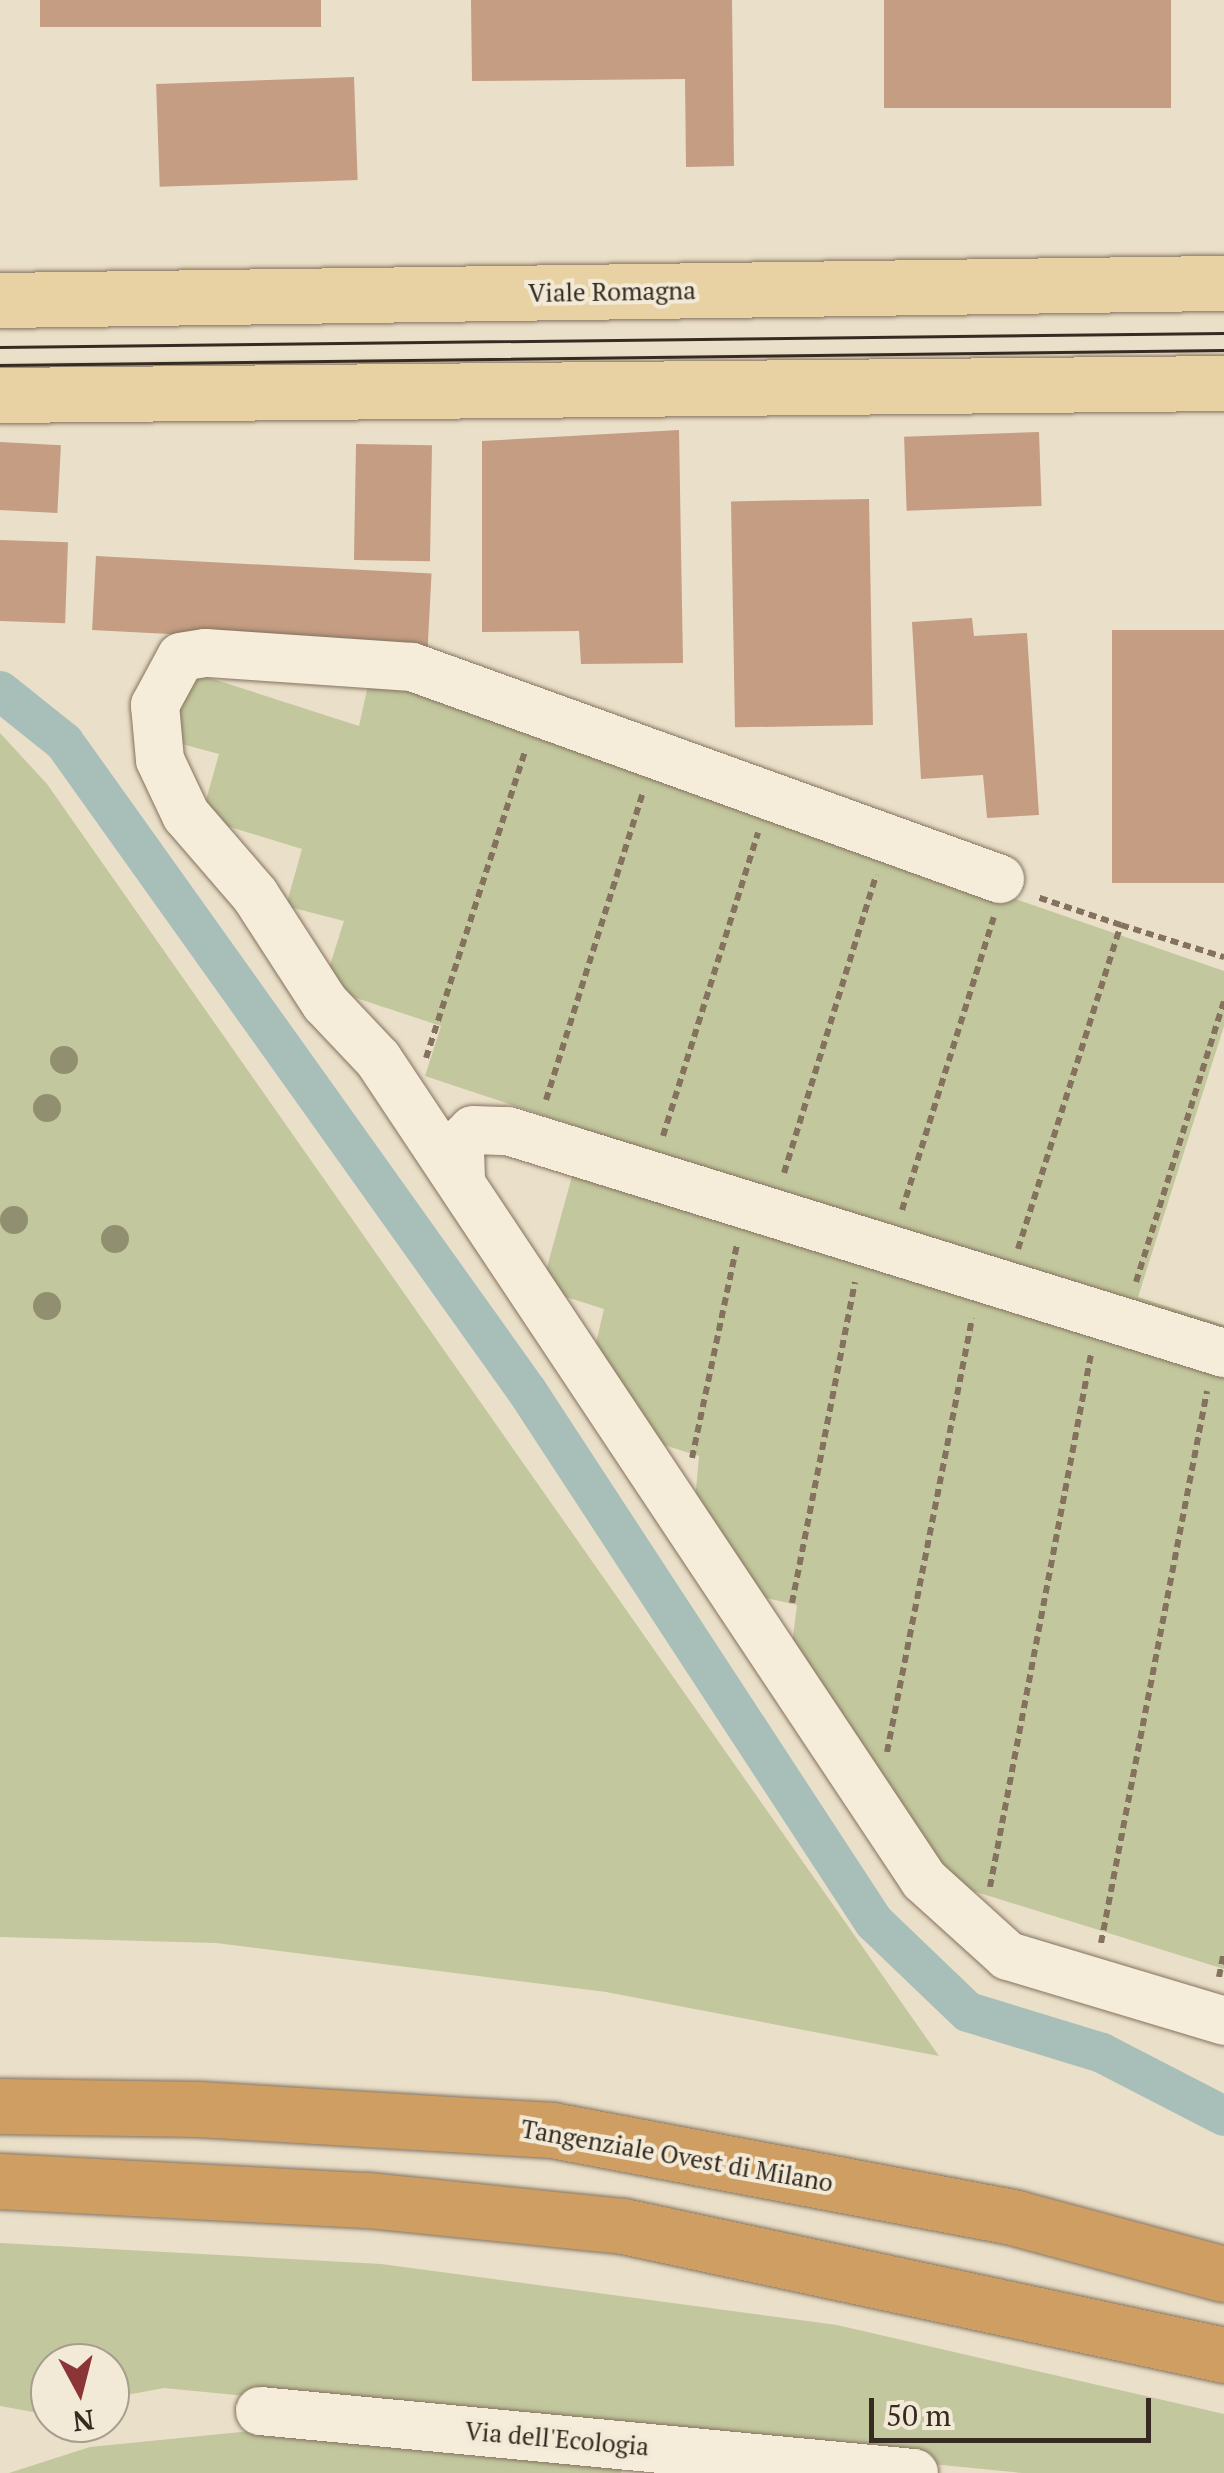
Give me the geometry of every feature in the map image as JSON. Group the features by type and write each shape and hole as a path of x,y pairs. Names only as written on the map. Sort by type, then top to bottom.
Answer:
{"highway":[{"name":"Tangenziale Ovest di Milano","path":"0,2106 198,2109 552,2130 1016,2218 1224,2274"},
{"path":"0,2181 367,2200 623,2226 1224,2355"}],"main road":[{"name":"Viale Romagna","path":"0,300 1224,284"},
{"path":"0,395 1224,383"}],"street":[{"path":"1003,880 412,667 205,652 181,657 155,706 160,760 186,815 255,896 324,1003 378,1060 461,1179 924,1880 981,1938 1008,1956 1092,1985 1224,2021"},
{"path":"461,1179 460,1144 473,1130 490,1128 1220,1352"},
{"name":"Via dell'Ecologia","path":"260,2412 914,2473"}],"path":[{"path":"410,1107 537,712"},
{"path":"534,1139 654,754"},
{"path":"651,1176 770,796"},
{"path":"681,1513 758,1209 887,838"},
{"path":"780,1663 876,1245 1003,880 1120,926 1224,958"},
{"path":"876,1808 993,1282 1120,926"},
{"path":"981,1938 1111,1318 1224,1001"},
{"path":"1092,1985 1220,1352"}],"green space":[{"path":"185,670 359,726 370,676 1224,971 1224,1026 1138,1297 1224,1325 1224,1969 957,1886 790,1660 797,1605 753,1595 694,1511 699,1456 645,1439 591,1364 604,1309 541,1289 585,1129 425,1076 441,1026 323,987 344,921 286,906 302,849 201,818 219,754 167,740"},
{"path":"0,733 47,784 939,2056 606,1992 216,1943 0,1937"},
{"path":"0,2243 381,2264 837,2325 1224,2414 1224,2473 1022,2473 164,2388 130,2394 130,2343 30,2343 30,2411 0,2406"},
{"path":"292,2427 622,2460 621,2473 9,2473 90,2447"}],"building":[{"path":"40,0 321,0 321,27 40,27"},
{"path":"471,0 732,0 734,166 686,167 685,79 472,81"},
{"path":"884,0 1171,0 1171,108 884,108"},
{"path":"354,77 358,180 160,187 156,84"},
{"path":"679,430 683,663 581,664 579,631 482,632 482,441"},
{"path":"1039,432 1042,506 907,511 904,437"},
{"path":"0,442 61,445 57,513 0,510"},
{"path":"356,444 432,445 430,561 354,560"},
{"path":"869,499 873,725 735,727 731,501"},
{"path":"0,540 68,542 65,623 0,621"},
{"path":"96,556 432,574 428,647 92,630"},
{"path":"972,618 974,636 1027,633 1039,815 987,818 983,775 921,779 912,622"},
{"path":"1112,630 1224,630 1224,883 1112,883"}],"waterway":[{"path":"0,691 64,742 527,1391 874,1922 968,2012 1102,2053 1224,2116"}],"tram line":[{"path":"0,347 1224,333"},
{"path":"0,365 1224,350"}]}
